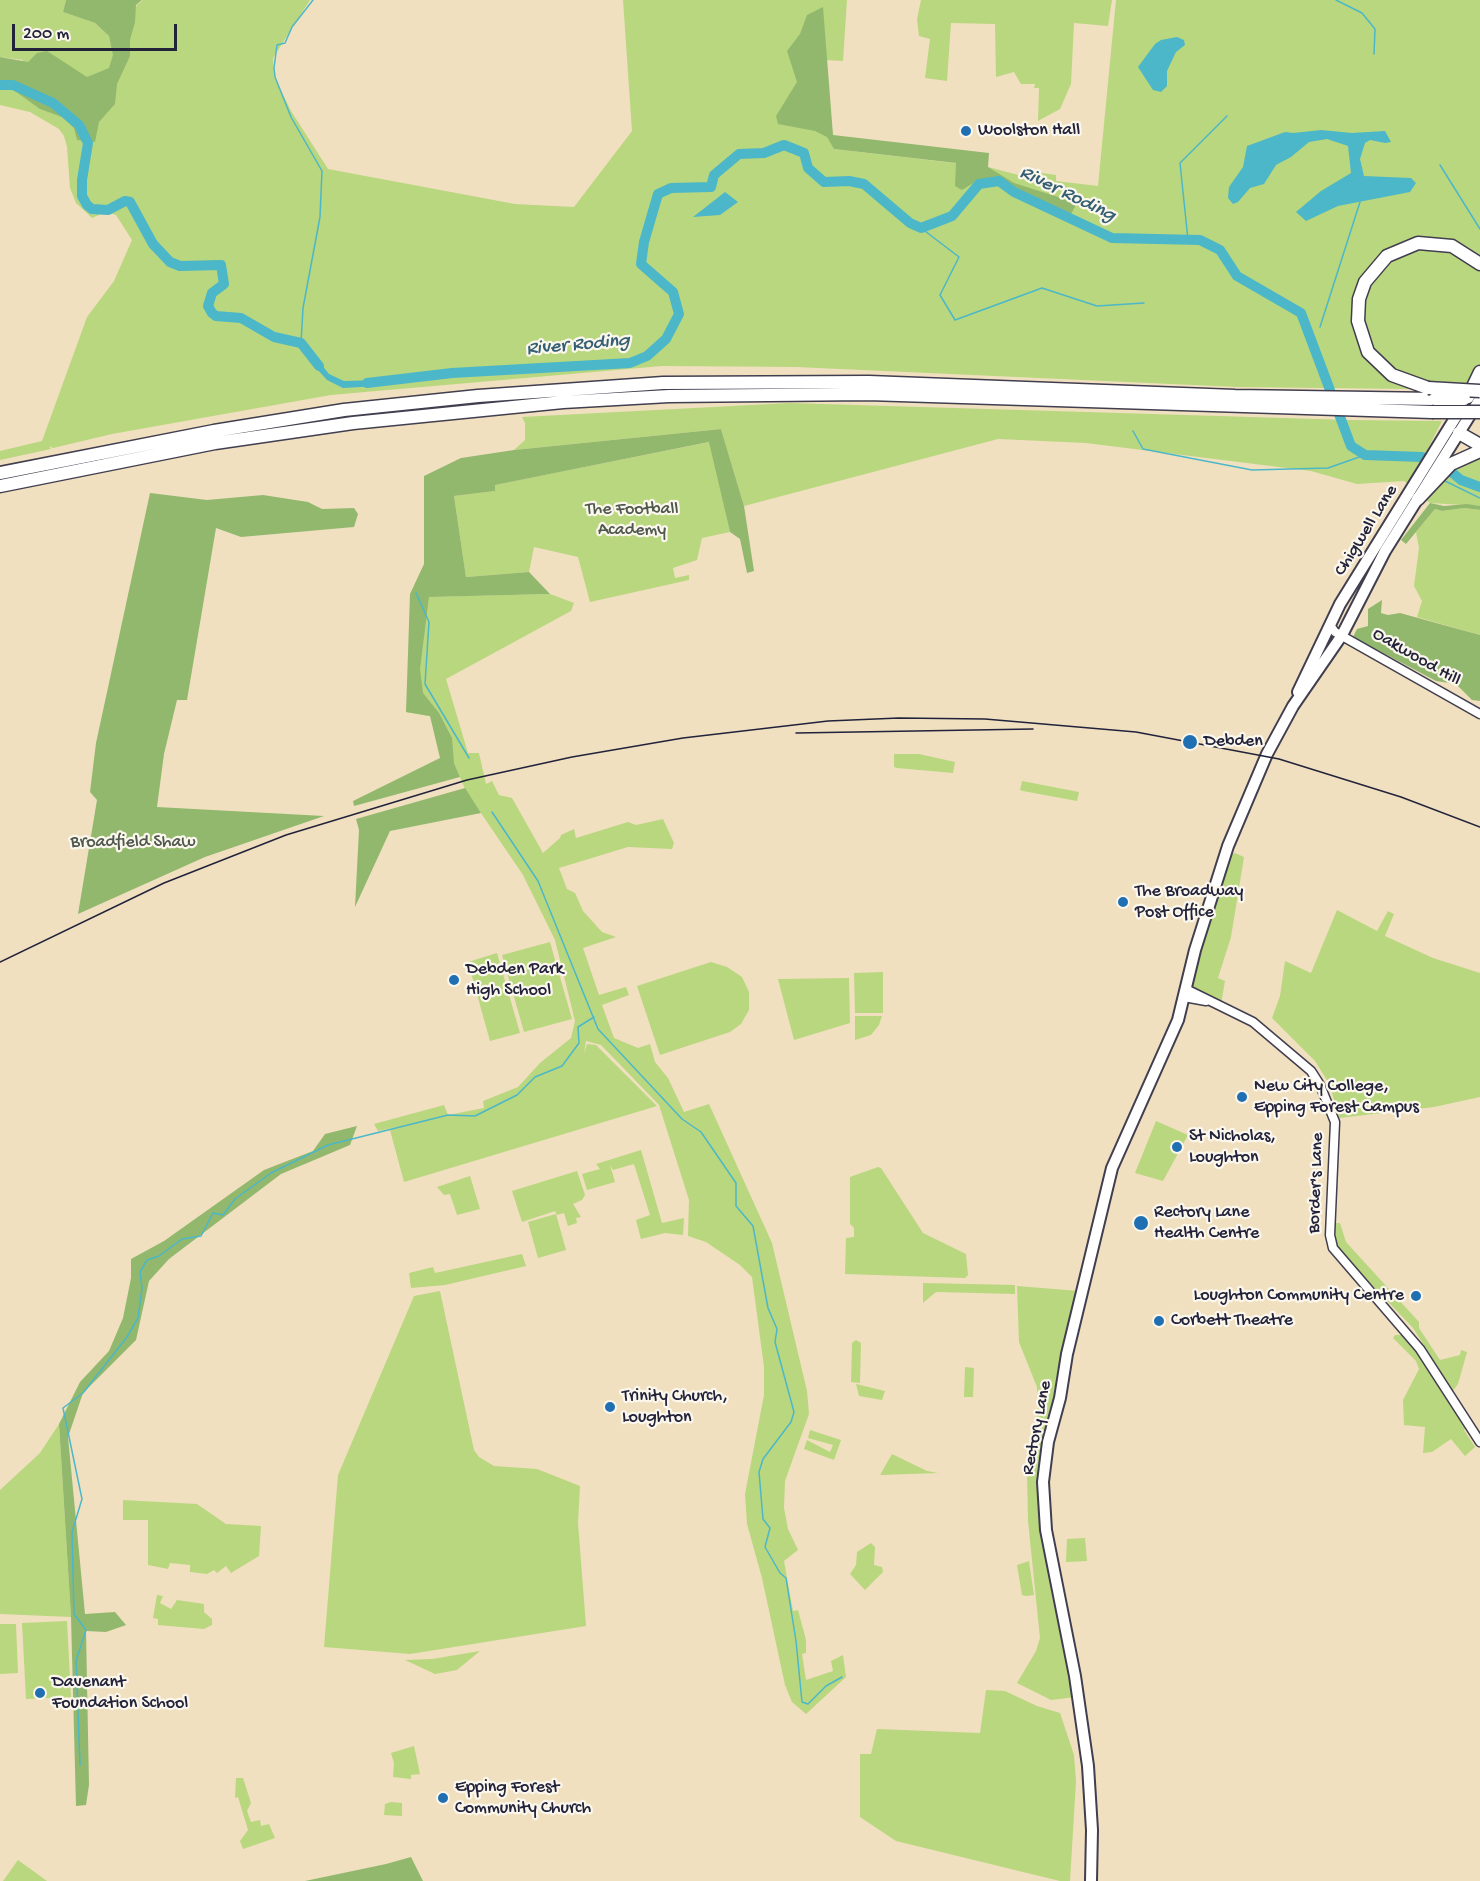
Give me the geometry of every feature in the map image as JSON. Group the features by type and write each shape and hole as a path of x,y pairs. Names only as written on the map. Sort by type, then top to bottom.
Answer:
{"highway":[{"path":"1480,264 1467,253 1452,246 1418,243 1387,256 1365,282 1359,299 1358,321 1368,352 1392,375 1428,388 1480,391"},
{"path":"1346,404 1474,398 1480,372"},
{"path":"0,472 214,431 344,410 478,396 652,384 869,382 1346,404 1432,412 1480,412"},
{"path":"0,486 215,443 341,424 563,402 681,396 868,394 1318,403"},
{"path":"1456,427 1480,445"},
{"path":"1418,499 1444,457 1460,458 1480,452"}],"main road":[{"name":"Chigwell Lane","path":"1293,706 1302,679 1319,647 1336,631 1340,604 1444,457 1456,427 1474,398 1480,380"},
{"name":"Chigwell Lane","path":"1185,993 1195,950 1228,846 1267,754 1336,631 1418,499"},
{"name":"Rectory Lane","path":"1091,1881 1092,1830 1089,1776 1078,1698 1046,1530 1042,1482 1048,1442 1112,1168 1171,1036 1185,993"}],"street":[{"name":"Oakwood Hill","path":"1336,631 1480,714"},
{"name":"Border's Lane","path":"1185,993 1216,1002 1260,1026 1311,1071 1320,1085 1335,1122 1330,1235 1333,1248 1415,1342 1480,1442"}],"green space":[{"path":"0,0 66,0 63,12 95,23 109,36 114,55 137,5 143,0 310,0 273,58 274,76 291,111 328,169 515,204 574,207 632,131 623,0 847,0 843,61 825,60 834,149 988,167 1034,179 1035,172 1056,175 1056,181 1098,186 1116,0 1480,0 1480,384 1431,381 1409,389 1237,387 796,367 662,366 331,395 112,434 53,448 49,446 51,449 0,460 0,451 42,441 87,317 114,281 132,240 116,215 106,212 92,218 76,203 70,188 67,147 59,129 30,112 0,105 0,75 19,69 23,60 0,57"},
{"path":"66,0 142,0 136,5 135,22 130,40 130,56 117,84 115,104 99,122 95,142 77,140 74,128 62,117 40,109 8,86 0,88 0,57 28,62 37,53 47,51 87,77 109,68 113,55 109,36 95,23 63,12"},
{"path":"921,0 1112,0 1108,26 1074,23 1071,84 1060,109 1038,121 1039,88 1034,88 1035,84 1021,84 1014,72 996,77 995,24 951,23 947,81 925,78 930,39 919,36 917,19"},
{"path":"823,7 833,135 989,153 988,167 1014,183 1077,203 1071,214 1013,190 995,178 975,182 962,190 955,186 956,163 834,149 827,137 815,131 778,124 776,116 797,82 787,51 800,34 807,15"},
{"path":"790,403 1442,421 1409,485 1404,481 1357,484 1311,471 1086,443 998,439 744,506 721,429 514,450 525,440 525,423 522,417"},
{"path":"721,429 744,506 754,571 747,573 740,539 730,532 709,442 495,485 495,491 454,496 466,577 529,572 550,594 429,597 420,669 423,693 439,713 452,738 454,763 460,777 354,806 353,801 440,758 430,716 406,712 410,594 424,564 424,476 461,458 514,450"},
{"name":"The Football Academy","path":"710,442 730,532 702,538 697,560 673,568 675,578 689,575 689,580 590,602 578,557 534,547 529,572 466,577 454,496 495,491 494,485"},
{"path":"1480,456 1480,506 1430,503 1423,498 1464,459"},
{"name":"Broadfield Shaw","path":"150,493 207,500 263,495 308,502 322,509 354,508 358,514 354,527 241,537 216,528 187,700 177,700 164,754 157,807 324,816 205,857 78,914 97,800 90,792 96,743"},
{"path":"1430,503 1444,506 1467,504 1480,506 1480,510 1464,508 1442,511 1435,509 1406,544 1401,540"},
{"path":"1464,508 1480,510 1480,635 1417,617 1422,601 1414,586 1419,548 1416,532 1435,509 1442,511"},
{"path":"550,594 574,603 571,611 446,679 468,753 479,753 486,784 492,781 499,795 512,798 543,853 561,835 574,829 576,838 628,822 636,825 663,819 674,843 672,849 628,847 559,868 567,889 575,893 583,911 602,932 616,937 583,948 599,995 626,987 629,995 602,1005 614,1038 638,1048 650,1044 655,1062 668,1078 684,1112 709,1104 772,1243 807,1391 809,1414 785,1481 784,1508 788,1529 798,1550 784,1561 793,1611 798,1610 806,1640 806,1653 802,1654 806,1680 833,1671 831,1661 843,1655 846,1677 806,1714 792,1702 785,1685 762,1578 747,1524 745,1494 764,1395 764,1367 752,1277 740,1265 706,1242 688,1236 689,1200 659,1105 601,1045 586,1041 584,1054 587,1044 596,1045 657,1106 404,1182 390,1130 413,1124 378,1131 374,1124 444,1105 448,1115 484,1108 483,1101 518,1087 540,1063 571,1038 575,1021 555,940 523,875 466,791 434,717 406,712 422,597"},
{"path":"1382,600 1381,613 1388,615 1400,613 1480,635 1480,701 1472,700 1456,684 1436,681 1353,637 1357,629 1368,626 1368,609"},
{"path":"894,754 919,754 955,762 953,773 897,768 894,767"},
{"path":"1022,781 1079,792 1077,801 1020,790"},
{"path":"465,788 481,813 390,831 355,907 359,830 356,819"},
{"path":"1235,853 1244,857 1231,937 1218,978 1225,981 1221,1004 1184,997 1231,855"},
{"path":"1337,910 1377,931 1388,911 1394,914 1385,936 1433,958 1480,973 1480,1097 1434,1107 1339,1118 1330,1085 1315,1061 1272,1018 1280,996 1285,961 1311,973"},
{"path":"550,942 572,1019 524,1032 502,955"},
{"path":"497,953 520,1033 490,1041 468,962"},
{"path":"711,962 727,967 742,977 749,992 749,1010 741,1024 730,1032 660,1055 637,986"},
{"path":"883,972 883,1013 855,1013 854,973"},
{"path":"849,978 850,1023 794,1040 778,979"},
{"path":"855,1016 882,1016 879,1025 871,1035 855,1040"},
{"path":"1156,1121 1188,1135 1163,1181 1135,1173"},
{"path":"357,1126 350,1145 281,1174 169,1259 149,1281 136,1340 83,1393 68,1437 85,1614 115,1612 126,1625 106,1632 86,1631 89,1785 86,1805 76,1806 71,1617 59,1424 80,1382 109,1351 123,1318 131,1278 131,1259 164,1241 264,1170 313,1151 325,1134"},
{"path":"641,1150 662,1223 684,1218 683,1235 665,1233 641,1239 636,1220 650,1215 634,1164 613,1170 610,1165 615,1182 587,1190 582,1174 600,1169 596,1164"},
{"path":"881,1168 923,1233 966,1254 968,1275 965,1278 845,1274 846,1238 854,1237 854,1228 850,1224 850,1177"},
{"path":"577,1171 585,1195 582,1200 573,1204 581,1217 576,1218 577,1223 568,1226 564,1213 557,1215 555,1211 522,1222 512,1191"},
{"path":"470,1176 480,1209 457,1215 450,1194 444,1195 437,1187"},
{"path":"556,1214 566,1250 538,1258 528,1222"},
{"path":"1334,1223 1340,1223 1346,1242 1419,1322 1419,1328 1440,1360 1460,1355 1461,1350 1467,1352 1458,1384 1453,1391 1413,1328 1337,1248"},
{"path":"522,1254 526,1266 445,1285 411,1288 409,1273 433,1267 435,1273"},
{"path":"923,1283 1015,1285 1015,1294 936,1292 923,1303"},
{"path":"1017,1286 1079,1291 1040,1482 1076,1697 1051,1700 1017,1683 1036,1651 1040,1638 1028,1521 1027,1472 1038,1408 1037,1387 1019,1342"},
{"path":"440,1291 474,1450 479,1457 494,1466 537,1469 580,1486 578,1523 586,1626 410,1654 324,1647 338,1475 414,1296"},
{"path":"1395,1335 1402,1335 1410,1342 1466,1428 1464,1430 1475,1447 1465,1456 1451,1439 1432,1452 1423,1453 1425,1427 1404,1425 1403,1400 1419,1369 1416,1361 1393,1338"},
{"path":"856,1340 861,1343 860,1383 851,1382 852,1343"},
{"path":"965,1367 974,1368 973,1397 964,1397"},
{"path":"856,1384 885,1391 882,1400 859,1396"},
{"path":"59,1424 71,1617 0,1614 0,1490 40,1453"},
{"path":"810,1430 841,1440 834,1460 804,1449 807,1440 830,1452 833,1445 808,1438"},
{"path":"892,1454 927,1471 938,1473 880,1475"},
{"path":"123,1500 197,1504 226,1524 261,1526 259,1556 231,1573 226,1566 217,1573 214,1570 207,1574 190,1572 190,1565 170,1563 168,1569 148,1565 148,1520 123,1520"},
{"path":"1085,1538 1087,1561 1066,1562 1067,1539"},
{"path":"871,1543 875,1547 874,1565 882,1567 883,1572 865,1590 850,1574 856,1565 857,1552"},
{"path":"1029,1561 1034,1595 1026,1596 1022,1595 1017,1565"},
{"path":"157,1595 163,1596 160,1603 171,1609 177,1600 204,1604 204,1612 212,1619 212,1625 204,1629 158,1625 158,1619 153,1618"},
{"path":"67,1621 71,1697 26,1699 22,1623"},
{"path":"0,1624 16,1624 18,1673 0,1674"},
{"path":"480,1651 457,1670 435,1674 405,1660 432,1659"},
{"path":"986,1690 1005,1691 1037,1706 1060,1713 1074,1755 1076,1781 1070,1881 1060,1881 896,1841 860,1817 860,1754 871,1754 877,1729 980,1733"},
{"path":"414,1746 420,1774 411,1775 411,1779 393,1777 394,1763 391,1753"},
{"path":"236,1778 243,1778 251,1803 247,1811 251,1822 260,1820 261,1826 269,1824 275,1838 243,1849 240,1841 248,1830 238,1797 235,1798"},
{"path":"402,1803 402,1816 384,1815 385,1804"},
{"path":"411,1857 423,1881 305,1881 386,1864"},
{"path":"18,1860 47,1881 3,1881"}],"water":[{"path":"1177,37 1184,40 1185,45 1176,52 1167,71 1167,86 1161,92 1153,90 1138,67 1155,44 1161,40"},
{"path":"1321,130 1352,133 1385,131 1391,142 1370,140 1365,143 1360,159 1364,176 1411,178 1416,183 1410,192 1338,206 1306,221 1296,212 1321,191 1351,173 1348,146 1327,139 1309,142 1291,157 1276,165 1264,184 1250,188 1238,202 1233,204 1228,198 1229,187 1243,167 1247,146 1285,132"},
{"path":"725,192 738,202 720,215 693,217"},
{"path":"313,354 329,374 344,381 378,380 379,386 343,388 327,380 317,369 309,355"}],"waterway":[{"path":"301,343 303,308 320,217 322,171 291,117 275,77 274,68 277,45 285,43 292,27 313,0"},
{"path":"1336,0 1362,13 1375,29 1374,54"},
{"name":"River Roding","path":"0,85 13,85 53,103 79,125 88,143 82,180 82,196 87,205 92,209 108,210 125,201 130,202 153,244 170,262 180,266 221,265 224,284 212,293 208,306 212,313 216,316 241,318 274,337 301,343 319,366"},
{"path":"1188,240 1180,163 1227,116"},
{"name":"River Roding","path":"367,383 452,373 630,363 647,356 666,339 679,314 673,292 641,264 644,242 658,194 671,188 711,187 714,175 739,154 764,153 784,145 804,153 808,168 824,182 849,181 864,184 910,223 921,228 952,216 979,184 999,181 1014,192 1112,238 1200,240 1220,250 1237,276 1301,313 1351,446 1365,455 1422,457 1439,462 1461,480 1480,487"},
{"path":"1440,165 1480,229"},
{"path":"1320,327 1360,202"},
{"path":"921,228 959,257 940,295 955,320 1042,288 1097,306 1144,303"},
{"path":"1133,431 1143,449 1252,470 1328,468 1365,455"},
{"path":"1443,480 1480,498"},
{"path":"416,593 429,622 425,684 469,758"},
{"path":"492,812 538,881 598,1029 682,1119 701,1132 736,1183 736,1206 753,1226 768,1308 777,1329 775,1342 794,1412 791,1422 763,1459 759,1472 763,1519 770,1528 765,1547 780,1573 786,1578 796,1641 802,1702 808,1704 826,1686 842,1677"},
{"path":"80,1765 76,1661 86,1630 74,1614 72,1532 82,1499 63,1408 83,1393 127,1337 138,1318 142,1288 140,1272 147,1260 159,1256 182,1239 201,1236 213,1213 223,1215 235,1199 271,1173 328,1145 448,1115 475,1116 517,1095 535,1077 562,1066 579,1043 578,1027 594,1017"}],"railway":[{"path":"0,962 164,883 286,835 467,780 572,757 683,738 828,721 899,718 985,719 1136,732 1279,759 1401,797 1480,827"},
{"path":"796,733 1033,729"}],"place":[{"name":"Woolston Hall","path":"966,131"},
{"name":"Debden","path":"1190,742"},
{"name":"The Broadway Post Office","path":"1123,902"},
{"name":"Debden Park High School","path":"454,980"},
{"name":"New City College, Epping Forest Campus","path":"1242,1097"},
{"name":"St Nicholas, Loughton","path":"1177,1147"},
{"name":"Rectory Lane Health Centre","path":"1141,1223"},
{"name":"Loughton Community Centre","path":"1416,1296"},
{"name":"Corbett Theatre","path":"1159,1321"},
{"name":"Trinity Church, Loughton","path":"610,1407"},
{"name":"Davenant Foundation School","path":"40,1693"},
{"name":"Epping Forest Community Church","path":"443,1798"}]}
